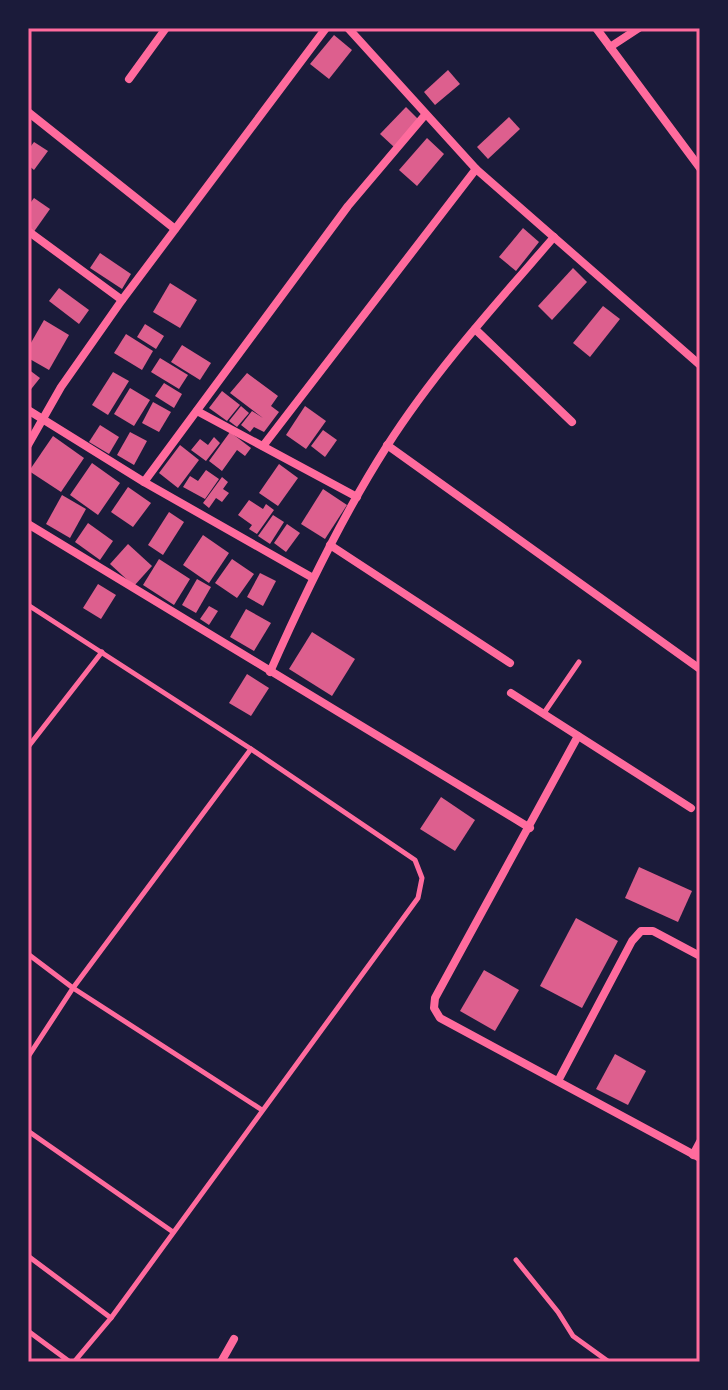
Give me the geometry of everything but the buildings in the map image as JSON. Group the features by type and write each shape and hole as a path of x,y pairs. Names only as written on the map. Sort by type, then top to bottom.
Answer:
{"street":[{"path":"129,79 166,28"},
{"path":"28,445 61,387 122,300 326,28"},
{"path":"348,28 476,169 700,365"},
{"path":"596,28 700,168"},
{"path":"610,47 639,28"},
{"path":"28,112 175,229"},
{"path":"144,482 348,206 425,115"},
{"path":"263,446 476,169"},
{"path":"28,231 122,300"},
{"path":"270,672 330,545 387,445 475,329 554,237"},
{"path":"475,329 572,422"},
{"path":"28,410 144,482 313,578"},
{"path":"197,411 357,497"},
{"path":"387,445 700,669"},
{"path":"28,524 530,828"},
{"path":"330,545 510,663"},
{"path":"511,693 691,808"},
{"path":"578,736 435,998 434,1008 440,1018 697,1156 700,1142"},
{"path":"558,1081 632,941 641,931 653,931 700,956"},
{"path":"221,1362 234,1339"}],"lane":[{"path":"28,605 251,749 415,860 422,878 418,898 111,1318 72,1362 28,1331"},
{"path":"28,747 102,652"},
{"path":"544,713 579,662"},
{"path":"28,1057 73,988 251,749"},
{"path":"28,954 73,988 262,1110"},
{"path":"28,1131 173,1232"},
{"path":"28,1256 111,1318"},
{"path":"516,1260 573,1336 609,1362"}]}
